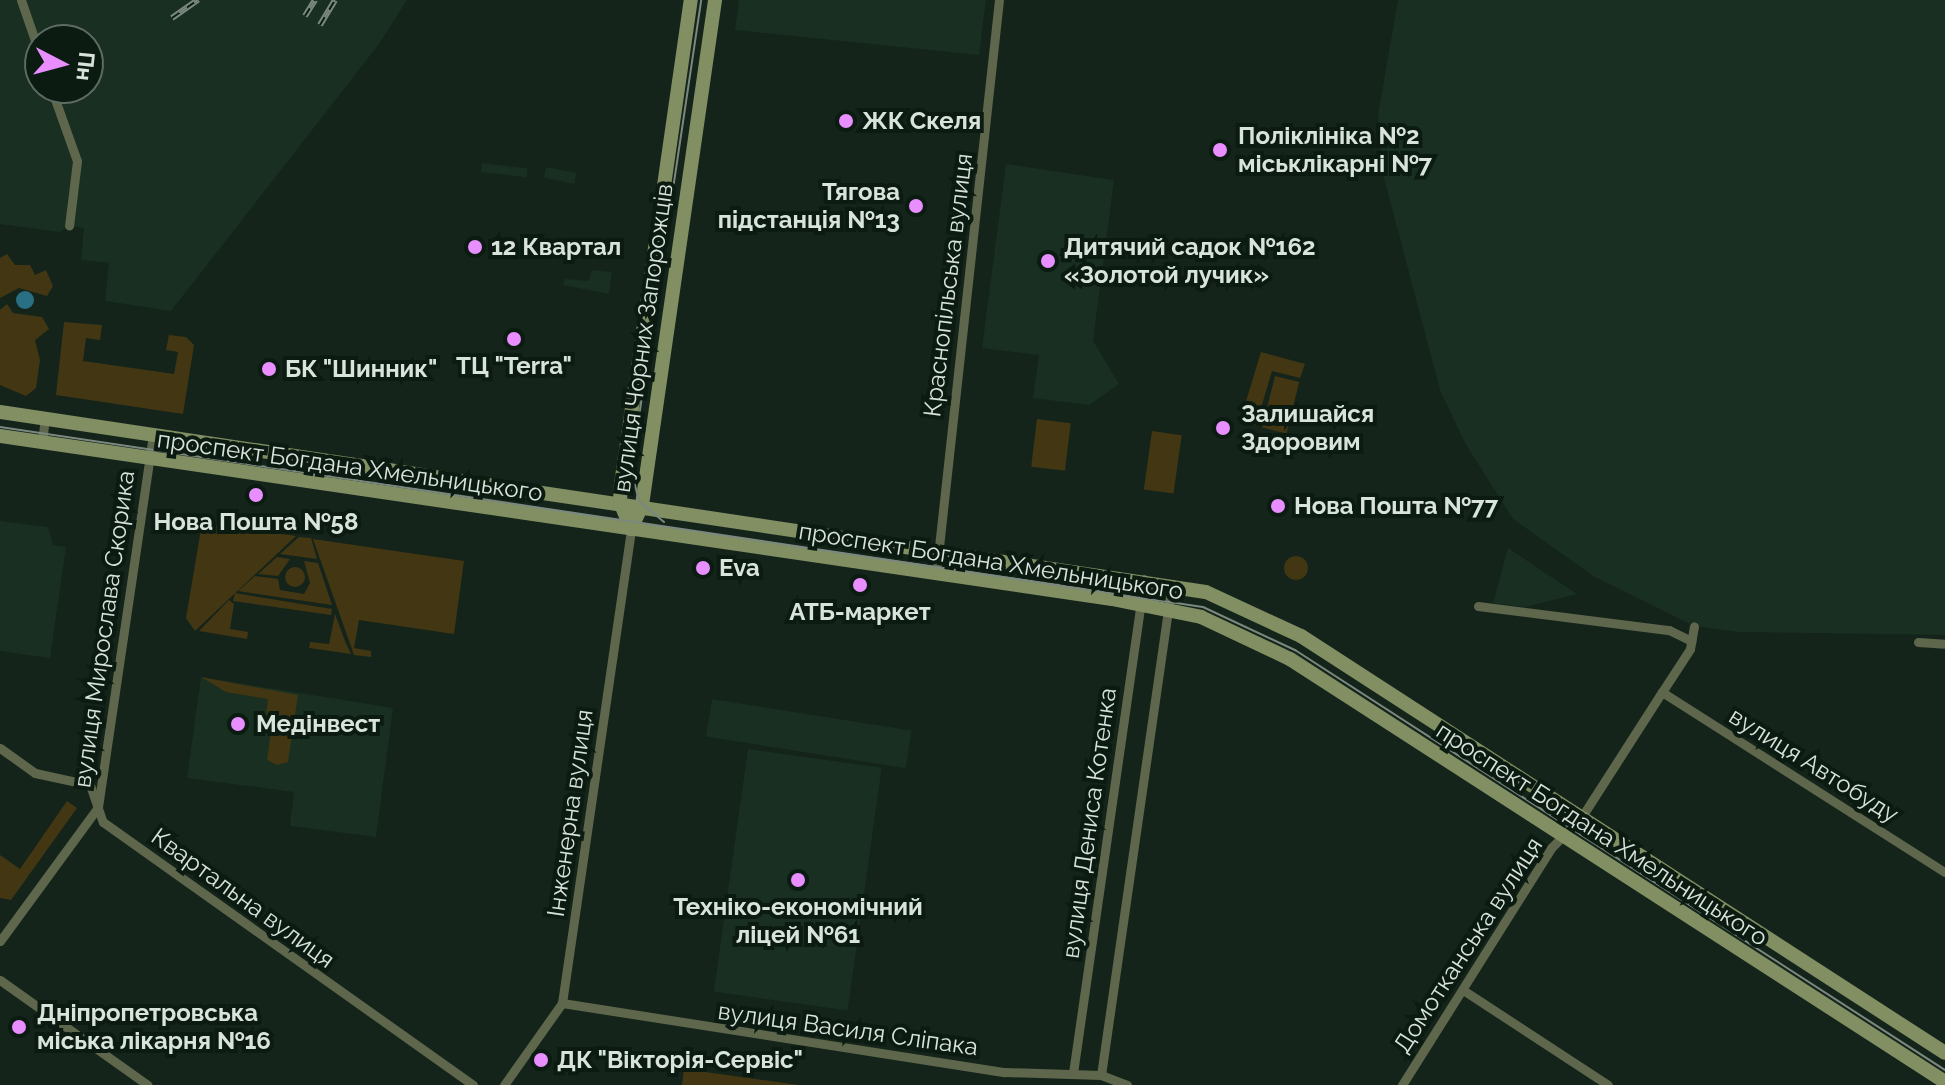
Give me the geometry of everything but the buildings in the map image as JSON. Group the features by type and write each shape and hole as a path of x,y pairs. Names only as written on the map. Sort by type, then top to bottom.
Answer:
{"main road":[{"name":"вулиця Чорних Запорожців","path":"631,529 620,502 691,0"},
{"name":"вулиця Чорних Запорожців","path":"631,529 642,505 715,0"},
{"path":"640,349 662,352"},
{"name":"проспект Богдана Хмельницького","path":"0,412 1144,579 1220,597 1278,623 1945,1053"},
{"name":"проспект Богдана Хмельницького","path":"0,436 1140,604 1221,624 1268,646 1940,1077"},
{"path":"428,499 431,475"}],"street":[{"path":"21,0 29,24"},
{"name":"Краснопільська вулиця","path":"936,574 999,0"},
{"path":"57,104 77,161 69,226"},
{"path":"42,442 45,419"},
{"name":"вулиця Мирослава Скорика","path":"0,941 98,807 153,435"},
{"name":"Інженерна вулиця","path":"504,1085 562,1003 631,529"},
{"name":"вулиця Дениса Котенка","path":"1073,1073 1144,579"},
{"name":"вулиця Дениса Котенка","path":"1101,1075 1172,584"},
{"path":"1478,606 1669,630 1692,641"},
{"name":"Домотканська вулиця","path":"1402,1085 1564,835 1581,818 1662,692 1692,641 1694,626"},
{"path":"1918,642 1945,644"},
{"name":"вулиця Автобуду","path":"1662,692 1945,872"},
{"name":"Квартальна вулиця","path":"0,748 35,773 90,785 103,822 473,1085"},
{"path":"0,980 148,1085"},
{"path":"1463,990 1608,1085"},
{"name":"вулиця Василя Сліпака","path":"562,1003 1005,1072 1101,1075 1127,1085"},
{"path":"1003,1085 1005,1072"}],"shaded area":[{"path":"0,0 407,0 379,44 171,311 105,301 109,263 81,260 84,228 70,226 60,232 0,224"},
{"path":"739,0 986,0 979,55 735,30"},
{"path":"1398,0 1945,0 1945,635 1739,632 1694,626 1593,576 1513,519 1465,443 1440,390 1384,178 1378,115"},
{"path":"482,163 528,169 527,178 481,172"},
{"name":"Дитячий садок №162 «Золотой лучик»","path":"1006,164 1114,180 1093,341 1119,384 1089,405 1033,398 1039,355 982,348"},
{"path":"546,167 576,173 574,184 544,178"},
{"path":"7,254 15,265 30,265 35,275 46,270 53,286 47,296 19,288 0,298 0,258"},
{"path":"592,270 612,272 609,294 563,285 565,279 589,281"},
{"path":"7,304 13,313 42,317 49,329 35,340 40,360 36,388 26,396 0,385 0,310"},
{"path":"64,322 102,325 100,340 86,338 83,361 174,374 178,352 166,350 169,335 186,337 194,345 183,414 56,395"},
{"path":"1261,352 1305,364 1300,378 1272,371 1256,425 1240,421"},
{"path":"1275,376 1299,382 1286,433 1262,427"},
{"path":"1037,419 1071,423 1065,471 1031,467"},
{"path":"1152,431 1182,435 1173,494 1144,489"},
{"path":"0,521 48,527 53,545 66,547 50,658 0,651"},
{"path":"202,523 296,536 195,631 186,618"},
{"path":"299,537 311,538 317,559 280,554"},
{"path":"313,539 464,561 454,634 359,620 354,648 371,651 371,657 354,655"},
{"path":"1508,548 1577,594 1525,607 1493,603"},
{"path":"1296,556 1307,563 1308,568 1301,579 1296,580 1285,573 1284,568 1291,557"},
{"path":"277,557 290,559 278,576 258,574"},
{"path":"304,561 318,563 332,605 238,591 255,576 278,579 280,590 304,594 310,583"},
{"path":"295,567 302,570 305,577 302,584 295,587 288,584 285,577 288,570"},
{"path":"235,593 332,609 331,615 233,601"},
{"path":"229,600 234,604 230,629 248,632 247,639 199,631"},
{"path":"335,614 351,654 309,648 310,642 329,644"},
{"path":"201,677 393,708 376,837 290,826 294,792 187,778"},
{"path":"201,677 298,695 288,762 277,765 267,760 273,717 266,716 268,699 226,692"},
{"path":"712,699 912,731 906,768 706,737"},
{"name":"Техніко-економічний ліцей №61","path":"748,749 882,768 848,1010 714,992"},
{"path":"67,801 77,808 11,900 0,898 0,855 20,869"},
{"path":"684,1069 799,1085 682,1085"}],"water":[{"path":"21,291 29,291 34,300 32,307 21,309 16,304 16,296"}],"tram line":[{"path":"664,522 639,501 631,470 701,0"},
{"path":"0,427 1203,607 1295,650 1945,1070"}],"railway":[{"path":"172,18 198,0"},
{"path":"305,16 315,0"},
{"path":"320,25 335,0"}],"place":[{"name":"ЖК Скеля","path":"846,121"},
{"name":"Поліклініка №2 міськлікарні №7","path":"1220,150"},
{"name":"Тягова пiдстанцiя №13","path":"916,206"},
{"name":"12 Квартал","path":"475,247"},
{"name":"Дитячий садок №162 «Золотой лучик»","path":"1048,261"},
{"name":"ТЦ \"Terra\"","path":"514,339"},
{"name":"БК \"Шинник\"","path":"269,369"},
{"name":"Залишайся Здоровим","path":"1223,428"},
{"name":"Нова Пошта №58","path":"256,495"},
{"name":"Нова Пошта №77","path":"1278,506"},
{"name":"Eva","path":"703,568"},
{"name":"АТБ-маркет","path":"860,585"},
{"name":"Медінвест","path":"238,724"},
{"name":"Техніко-економічний ліцей №61","path":"798,880"},
{"name":"Дніпропетровська міська лікарня №16","path":"19,1027"},
{"name":"ДК \"Вікторія-Сервіс\"","path":"541,1060"}]}
